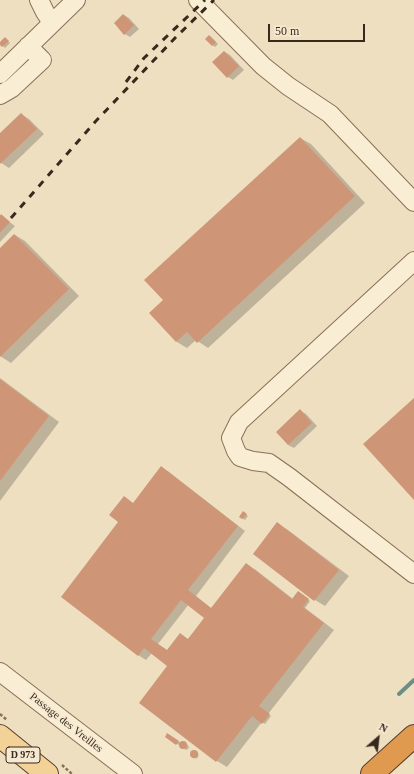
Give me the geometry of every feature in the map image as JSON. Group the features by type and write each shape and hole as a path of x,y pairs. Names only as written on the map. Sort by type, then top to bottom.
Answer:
{"highway":[{"path":"372,774 414,736"}],"main road":[{"name":"D 973","path":"0,736 47,774"}],"street":[{"path":"39,0 52,23"},
{"path":"0,74 76,0"},
{"path":"198,0 263,66 288,86 330,114 414,202"},
{"path":"0,95 12,88 42,60 28,46"},
{"path":"414,260 239,422 231,438 240,457 269,464 290,477 414,574"},
{"name":"Passage des Vreilles","path":"0,672 133,774"}],"building":[{"path":"123,14 134,25 124,35 114,23"},
{"path":"209,35 216,42 212,46 205,39"},
{"path":"5,37 9,41 2,47 0,42"},
{"path":"224,51 239,66 227,78 212,62"},
{"path":"21,113 37,129 0,164 0,133"},
{"path":"300,137 355,196 197,343 187,332 176,342 149,313 163,300 144,280"},
{"path":"1,214 10,222 0,233 0,216"},
{"path":"14,234 69,289 0,357 0,248"},
{"path":"0,379 49,416 0,481"},
{"path":"414,398 414,500 363,444"},
{"path":"300,409 312,423 288,445 276,432"},
{"path":"161,466 238,526 188,590 211,608 246,563 292,599 298,591 309,599 303,607 324,623 259,706 270,714 262,724 252,716 216,762 139,703 167,666 144,648 138,656 61,597 118,522 109,515 124,496 133,503","holes":["181,600 204,618 188,639 180,633 167,650 151,639"]},
{"path":"243,511 247,514 242,519 239,517"},
{"path":"277,522 339,570 314,601 253,554"},
{"path":"167,733 179,741 176,745 165,737"},
{"path":"181,741 185,741 187,745 185,749 181,749 179,747 179,743"},
{"path":"192,750 196,750 198,754 196,758 192,758 190,756 190,752"}],"waterway":[{"path":"399,694 414,680"}],"railway":[{"path":"126,82 144,58 205,0"},
{"path":"11,218 95,122 176,37 214,0"}]}
